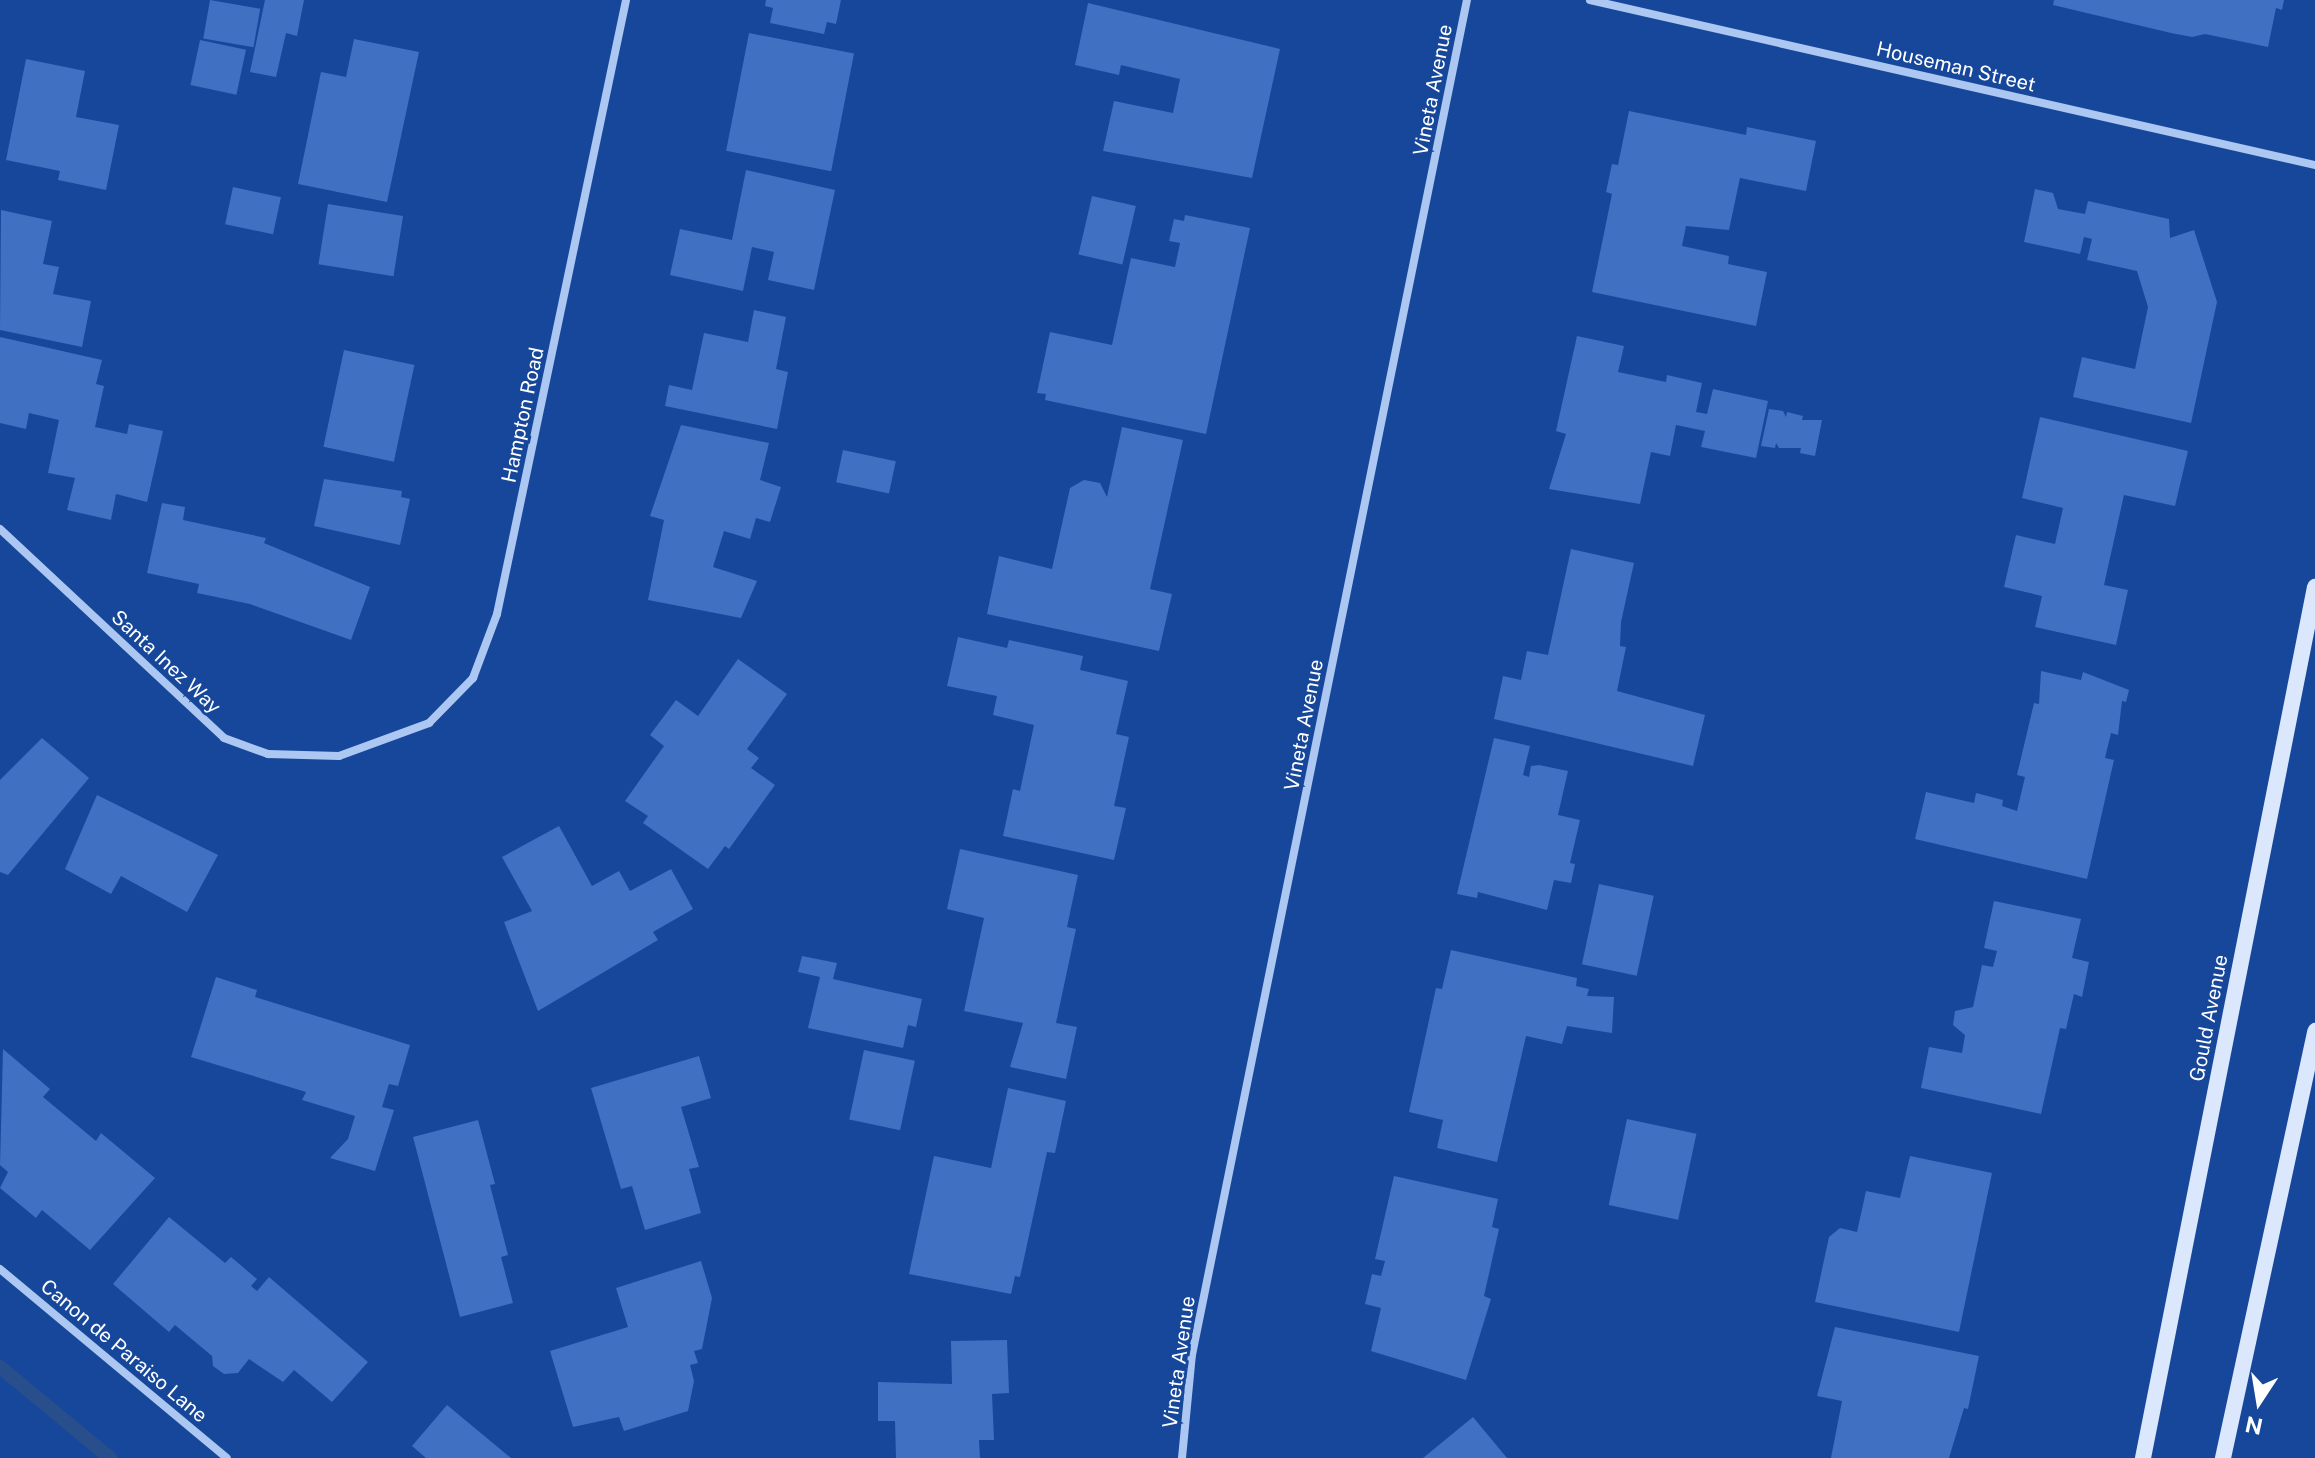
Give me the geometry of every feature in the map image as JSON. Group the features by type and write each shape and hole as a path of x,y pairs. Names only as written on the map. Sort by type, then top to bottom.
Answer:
{"street":[{"name":"Hampton Road","path":"339,756 429,723 473,678 492,627 626,0"},
{"name":"Vineta Avenue","path":"1182,1458 1192,1355 1467,0"},
{"name":"Houseman Street","path":"1590,0 2315,165"},
{"name":"Santa Inez Way","path":"0,529 224,738 268,754 339,756"},
{"name":"Gould Avenue","path":"2143,1458 2315,587"},
{"path":"2223,1458 2315,1031"},
{"name":"Canon de Paraiso Lane","path":"0,1269 227,1458"}],"building":[{"path":"210,0 260,9 253,47 203,38"},
{"path":"265,0 304,0 297,36 286,33 276,77 250,72"},
{"path":"766,0 841,0 836,24 827,22 824,34 770,23 773,8 765,6"},
{"path":"2054,0 2284,0 2282,10 2276,8 2268,47 2205,34 2192,37 2171,33 2053,5"},
{"path":"1088,3 1280,49 1252,178 1103,151 1114,101 1173,113 1180,79 1121,65 1119,75 1075,65"},
{"path":"749,33 854,53 831,171 726,151"},
{"path":"354,39 419,52 387,202 298,184 321,72 346,77"},
{"path":"200,40 246,50 236,95 190,85"},
{"path":"26,59 85,71 76,117 119,125 106,190 58,180 60,171 6,160"},
{"path":"1629,111 1746,135 1747,127 1816,141 1806,191 1740,178 1729,230 1686,226 1682,246 1729,256 1728,264 1767,272 1756,326 1592,292 1612,194 1606,192 1612,164 1618,165"},
{"path":"746,170 835,190 814,290 768,280 774,252 752,247 743,291 670,275 680,229 732,240"},
{"path":"233,187 281,197 273,234 225,224"},
{"path":"2035,189 2053,193 2058,209 2085,214 2088,201 2169,219 2170,238 2194,230 2217,302 2191,423 2073,397 2082,357 2135,369 2148,307 2137,271 2087,260 2092,239 2084,237 2080,254 2024,242"},
{"path":"1092,196 1136,206 1122,265 1079,254"},
{"path":"328,204 403,216 394,276 318,264"},
{"path":"1,210 52,221 43,264 59,267 53,294 91,301 82,347 0,330"},
{"path":"1185,215 1250,228 1206,434 1045,400 1046,394 1037,393 1050,332 1112,345 1131,258 1175,267 1180,243 1169,241 1174,219 1184,221"},
{"path":"754,310 786,317 776,369 788,372 777,429 665,406 669,385 692,390 704,333 748,342"},
{"path":"1577,336 1624,346 1618,372 1666,382 1667,375 1702,383 1696,412 1707,414 1713,389 1768,401 1756,458 1701,447 1705,431 1676,425 1670,456 1651,452 1640,504 1549,489 1566,434 1556,431"},
{"path":"0,337 102,360 96,384 104,386 95,427 127,434 129,424 163,431 147,502 116,494 111,520 67,510 75,478 48,473 59,420 29,413 26,429 0,423"},
{"path":"344,350 414,365 394,462 323,447"},
{"path":"1769,409 1783,411 1786,417 1787,412 1803,416 1802,420 1822,420 1815,456 1800,453 1801,448 1779,448 1776,443 1775,448 1761,446"},
{"path":"2040,417 2188,451 2175,506 2124,495 2104,585 2128,590 2116,645 2035,627 2042,596 2004,587 2016,535 2055,544 2063,508 2022,498"},
{"path":"681,425 769,443 760,480 781,487 770,522 756,518 750,539 724,531 713,567 757,581 741,618 648,600 664,520 650,516"},
{"path":"1122,427 1183,440 1150,589 1172,594 1159,651 987,614 999,556 1052,569 1070,488 1084,480 1100,483 1107,497"},
{"path":"843,450 896,461 889,494 836,482"},
{"path":"324,479 402,491 401,497 410,499 400,545 314,526"},
{"path":"162,503 185,507 183,520 266,538 264,543 370,587 351,640 250,604 197,593 199,584 147,573"},
{"path":"1571,549 1634,563 1621,622 1620,646 1626,647 1617,691 1705,715 1693,766 1494,719 1503,676 1521,680 1527,651 1548,655"},
{"path":"958,637 1007,648 1009,640 1083,656 1080,670 1128,681 1116,734 1129,737 1114,806 1126,808 1114,860 1003,836 1013,789 1020,791 1034,725 993,715 997,696 947,686"},
{"path":"738,659 787,694 747,749 759,758 751,768 775,785 729,849 725,846 708,869 643,823 648,816 625,801 664,746 650,735 676,700 698,716"},
{"path":"2041,671 2081,680 2083,672 2129,690 2126,702 2122,701 2118,735 2111,733 2105,758 2114,760 2087,879 1915,839 1926,792 1974,803 1976,793 2003,800 2002,806 2017,811 2025,777 2017,775 2034,703 2039,704"},
{"path":"42,738 89,778 8,875 0,872 0,780"},
{"path":"1494,738 1530,746 1523,775 1529,777 1531,766 1539,765 1568,771 1558,815 1580,820 1570,863 1575,864 1571,883 1554,880 1547,910 1478,892 1477,898 1457,894"},
{"path":"97,795 218,855 187,912 121,876 111,894 65,869"},
{"path":"559,826 592,886 619,871 630,891 671,869 693,909 653,932 658,940 538,1011 504,922 532,911 502,857"},
{"path":"960,849 1078,875 1067,927 1076,929 1056,1023 1077,1027 1066,1079 1010,1067 1023,1023 964,1011 984,918 947,909"},
{"path":"1599,884 1654,896 1637,976 1582,964"},
{"path":"1994,901 2081,919 2072,958 2089,962 2082,997 2074,994 2066,1029 2060,1028 2041,1114 1921,1088 1929,1047 1962,1053 1965,1035 1953,1025 1955,1011 1973,1007 1982,965 1993,967 1997,951 1984,948"},
{"path":"1451,950 1577,978 1576,986 1589,989 1587,996 1614,997 1612,1033 1567,1026 1562,1044 1526,1036 1497,1162 1437,1148 1443,1120 1409,1112 1436,988 1442,989"},
{"path":"802,956 837,963 833,979 922,999 916,1027 908,1025 903,1048 808,1028 820,977 798,972"},
{"path":"216,977 257,990 255,997 410,1045 398,1086 389,1084 382,1107 394,1110 375,1171 330,1158 348,1139 355,1116 302,1100 306,1092 191,1057"},
{"path":"3,1049 50,1089 43,1097 96,1141 101,1133 155,1178 90,1250 42,1210 36,1218 0,1188 8,1172 0,1165"},
{"path":"864,1050 915,1061 900,1130 849,1119"},
{"path":"699,1056 711,1098 681,1107 699,1167 689,1169 701,1213 645,1230 632,1186 621,1189 591,1088"},
{"path":"1008,1088 1066,1101 1055,1153 1047,1152 1020,1277 1015,1276 1011,1294 909,1274 934,1156 991,1168"},
{"path":"1627,1119 1696,1134 1678,1220 1609,1205"},
{"path":"478,1120 495,1184 490,1185 508,1255 501,1257 513,1303 460,1317 413,1137"},
{"path":"1910,1156 1992,1173 1959,1332 1815,1302 1829,1237 1840,1228 1857,1232 1866,1191 1900,1198"},
{"path":"1394,1176 1498,1199 1492,1227 1499,1229 1484,1296 1491,1299 1466,1380 1371,1351 1381,1308 1365,1304 1372,1274 1381,1276 1385,1261 1375,1259"},
{"path":"169,1217 225,1263 231,1257 257,1279 251,1286 257,1291 269,1277 368,1362 332,1402 294,1370 283,1382 249,1359 238,1373 224,1374 213,1366 212,1356 175,1325 169,1332 113,1284"},
{"path":"701,1261 712,1298 702,1349 694,1351 698,1363 690,1365 694,1381 688,1411 624,1431 619,1417 573,1427 550,1351 628,1327 616,1288"},
{"path":"1835,1327 1979,1356 1968,1409 1964,1408 1949,1458 1831,1458 1842,1401 1817,1396"},
{"path":"1007,1340 1009,1393 992,1394 994,1440 979,1440 980,1458 896,1458 895,1421 878,1421 878,1382 952,1384 951,1341"},
{"path":"447,1405 511,1458 426,1458 412,1446"},
{"path":"1473,1417 1507,1458 1423,1458"}],"waterway":[{"path":"0,1367 110,1458"}]}
